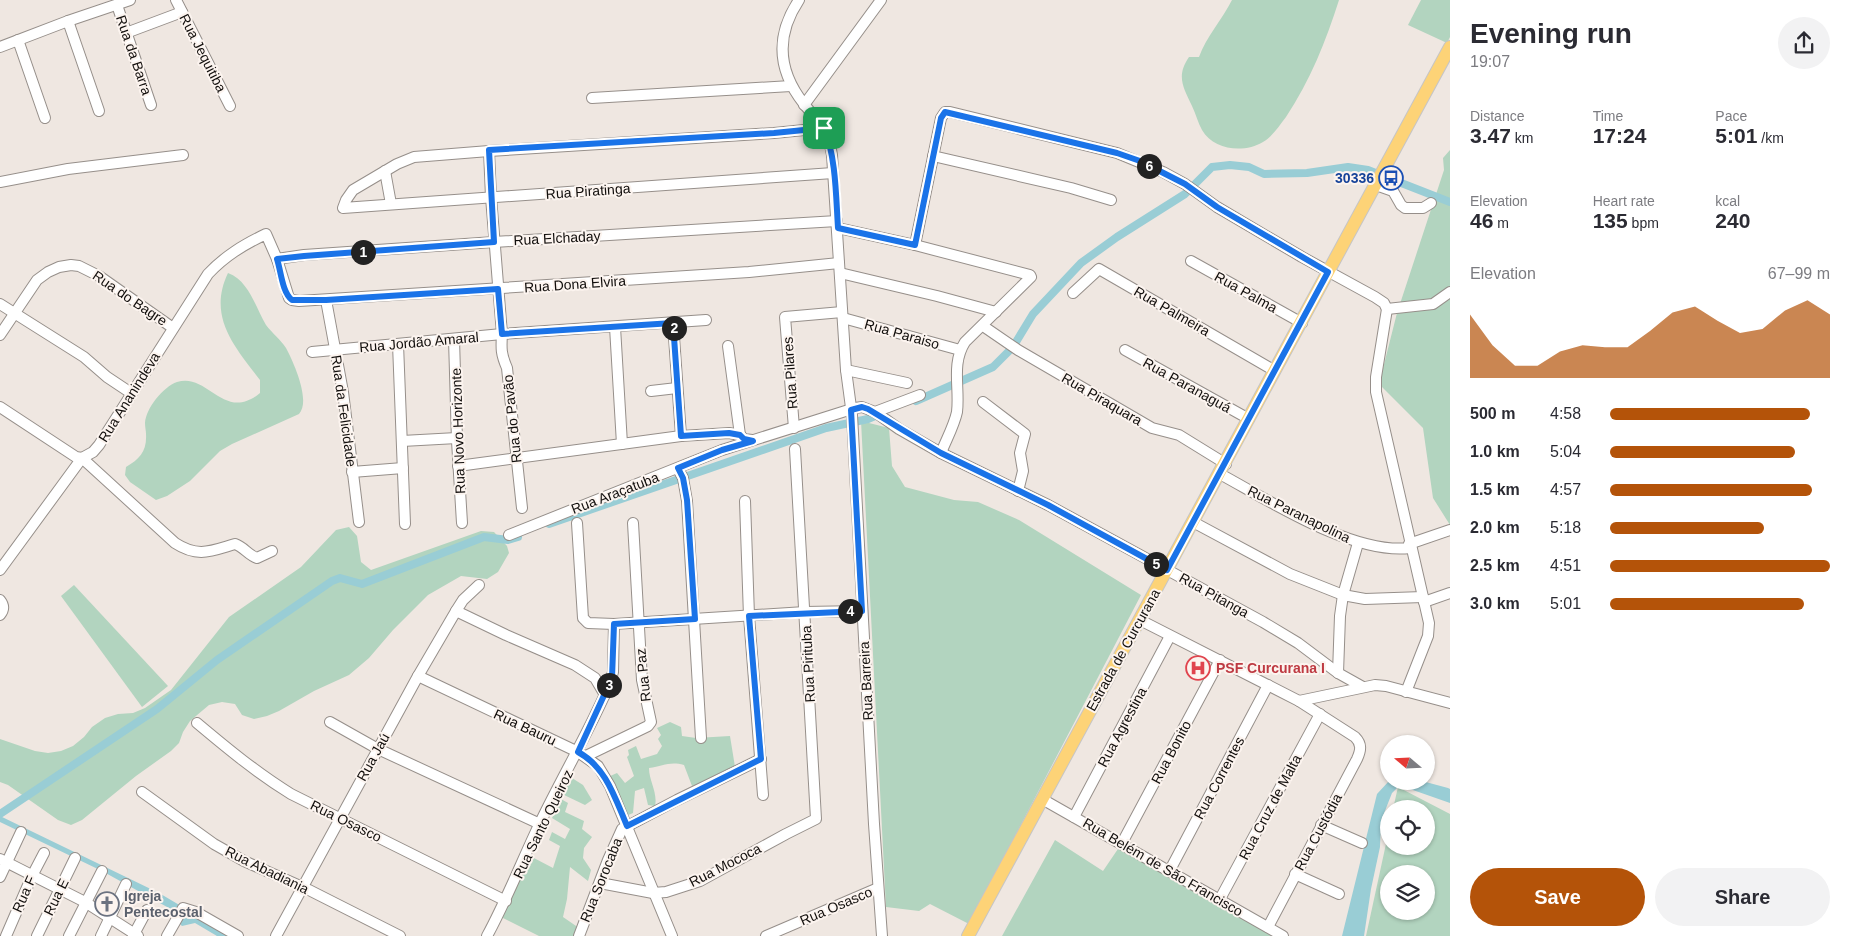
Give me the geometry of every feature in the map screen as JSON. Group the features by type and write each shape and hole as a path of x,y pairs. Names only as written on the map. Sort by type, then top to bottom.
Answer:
{"main road":[{"name":"Estrada de Curcurana","path":"968,936 1223,469 1450,47"}],"street":[{"path":"0,47 130,0"},
{"name":"Rua Jequitiba","path":"176,0 230,106"},
{"path":"799,0 792,10 784,31 782,46 784,66 791,86 804,105 824,128 830,142 838,225 846,370 851,412"},
{"path":"804,105 881,0"},
{"name":"Rua da Barra","path":"117,4 151,105"},
{"path":"126,33 182,12"},
{"path":"68,21 99,111"},
{"path":"18,40 46,118"},
{"path":"592,98 791,86"},
{"path":"915,245 941,118 945,112 1117,153 1140,161 1185,184 1217,207 1384,303 1387,309 1376,377 1376,392 1429,630 1406,692"},
{"path":"390,204 385,171 414,157 489,150 774,133 824,128"},
{"name":"Rua do Pavão","path":"489,150 502,356 507,368 522,508"},
{"path":"0,182 68,169 183,155"},
{"path":"933,156 1071,188 1111,200"},
{"name":"Rua Piratinga","path":"385,171 353,190 343,208 833,173"},
{"path":"1377,183 1393,192 1401,205 1406,208 1423,208 1431,204"},
{"name":"Rua Elchaday","path":"277,259 494,242 838,225 1030,275 1032,277 996,312"},
{"name":"Rua Dona Elvira","path":"266,234 277,259 289,298 299,301 749,272 840,268 996,312"},
{"name":"Rua Ananindeva","path":"0,570 82,458 93,452 99,445 204,280 217,265 242,245 266,234"},
{"name":"Rua Palma","path":"1191,261 1302,323"},
{"name":"Rua do Bagre","path":"0,334 37,280 60,267 79,266 99,276 173,328"},
{"name":"Rua Palmeira","path":"1073,293 1099,269 1275,371"},
{"path":"1387,309 1433,304 1450,292"},
{"name":"Rua da Felicidade","path":"326,300 343,392 359,522"},
{"path":"0,304 84,357 107,377 131,393"},
{"path":"941,453 956,414 956,384 960,350 965,342 996,312"},
{"name":"Rua Pilares","path":"794,428 785,317 843,315"},
{"name":"Rua Paraiso","path":"843,315 960,350"},
{"name":"Rua Jordão Amaral","path":"312,352 502,334 706,320"},
{"path":"673,323 681,436"},
{"name":"Rua Piraquara","path":"982,326 1008,344 1152,428 1179,435 1223,469"},
{"path":"615,327 622,444"},
{"name":"Rua Novo Horizonte","path":"454,339 458,466 462,523"},
{"path":"398,344 405,524"},
{"path":"728,346 740,435"},
{"name":"Rua Paranaguá","path":"1125,350 1249,419"},
{"path":"846,370 907,383"},
{"path":"651,391 677,388"},
{"name":"Rua Araçatuba","path":"509,535 722,450 851,412 862,407 875,412 920,395"},
{"path":"983,402 1024,434 1020,453 1023,470 1018,491"},
{"path":"0,407 76,457 82,458 175,543 183,548 198,553 235,544 239,545 250,556 256,558 272,551"},
{"name":"Rua Barreira","path":"851,412 882,936"},
{"name":"Rua Pitanga","path":"875,412 899,429 941,453 1048,505 1298,643 1338,673 1363,687"},
{"path":"458,466 681,436 729,433 740,435 744,439 753,441"},
{"path":"402,441 457,438"},
{"name":"Rua Pirituba","path":"795,449 816,819"},
{"path":"352,472 403,468"},
{"path":"678,468 683,478 687,500 701,738"},
{"name":"Rua Paranapolina","path":"1223,469 1299,517 1358,542 1382,548 1399,549 1450,530"},
{"path":"745,501 749,616 763,795"},
{"path":"1193,522 1290,574 1343,595 1365,599 1423,599 1450,593"},
{"path":"577,523 583,618 588,623 614,624 805,612 862,611"},
{"name":"Rua Paz","path":"582,754 650,724 651,716 647,708 643,686 633,523"},
{"path":"1338,673 1343,595 1358,542"},
{"name":"Rua Jaú","path":"276,936 339,817 418,676 463,600 479,585"},
{"path":"0,600 3,604 0,615"},
{"path":"456,611 575,665 595,678 605,695"},
{"path":"1140,620 1268,685 1320,714"},
{"name":"Rua Santo Queiroz","path":"487,936 506,901 540,824 582,754 613,672 614,624"},
{"name":"Rua Agrestina","path":"1074,817 1170,636"},
{"name":"Rua Bonito","path":"1122,843 1220,660"},
{"name":"Rua Bauru","path":"418,676 582,754 598,766 605,777 627,826 672,936"},
{"name":"Rua Correntes","path":"1170,870 1268,685"},
{"path":"1299,702 1363,687 1386,686 1406,692 1449,699"},
{"name":"Rua Custódia","path":"1268,927 1360,751 1360,743 1355,737 1320,714"},
{"name":"Rua Cruz de Malta","path":"1220,899 1320,714"},
{"path":"330,722 378,749 540,824"},
{"name":"Rua Osasco","path":"197,723 264,777 291,794 506,901"},
{"path":"627,826 761,759"},
{"name":"Rua Abadiania","path":"142,792 214,844 244,861 302,887 400,936"},
{"name":"Rua Belém de São Francisco","path":"1042,799 1170,870 1283,936"},
{"name":"Rua Mococa","path":"600,883 653,893 666,892 700,881 816,819"},
{"path":"1321,825 1362,843"},
{"name":"Rua Sorocaba","path":"579,936 618,836 622,829 627,826"},
{"path":"0,877 3,861 21,832"},
{"name":"Rua F","path":"6,936 44,853"},
{"name":"Rua E","path":"37,936 75,858"},
{"path":"3,861 85,902 135,935 146,910"},
{"path":"69,936 102,872"},
{"path":"1295,874 1339,894"},
{"path":"100,936 126,884"},
{"name":"Rua Osasco","path":"766,936 878,888"},
{"path":"166,936 180,911 196,912 238,936"}],"green space":[{"path":"1232,0 1339,0 1317,60 1303,89 1286,117 1267,140 1256,146 1239,149 1222,146 1207,137 1202,130 1182,81 1183,70 1189,57 1199,57"},
{"path":"1421,0 1450,0 1450,37 1447,43 1408,25"},
{"path":"1450,150 1450,525 1433,498 1423,428 1379,384 1397,313 1444,170 1443,158"},
{"path":"228,273 246,288 266,325 286,348 300,382 303,400 302,408 299,414 220,451 190,481 167,496 156,500 130,482 125,475 126,467 139,458 144,450 146,417 161,393 177,382 188,381 236,403 247,401 260,393 260,380 233,343 222,317 222,289"},
{"path":"861,421 889,428 892,466 905,487 954,500 978,502 1019,520 1141,595 969,924 930,904 919,911 886,907"},
{"path":"349,527 357,536 361,562 371,570 481,531 494,532 507,546 509,553 498,572 487,579 461,576 428,595 393,630 369,658 349,675 314,691 279,711 254,719 242,715 235,704 222,702 209,705 190,721 179,743 171,751 136,776 82,820 71,825 58,820 8,785 0,782 0,739 35,751 48,753 61,751 73,746 92,727 105,718 118,714 133,713 145,708 171,690 229,617 301,567 336,530"},
{"path":"74,585 168,686 142,707 61,596"},
{"path":"670,722 681,727 682,736 696,738 730,736 735,767 710,781 692,786 684,765 670,764 649,768 656,801 655,806 648,805 644,788 635,791 633,813 626,816 608,777 617,773 625,783 634,776 627,757 629,755 628,750 636,746 641,759 657,754 662,746 658,739 661,735 657,728"},
{"path":"572,778 583,785 592,800 585,805 562,794"},
{"path":"1397,790 1404,790 1423,800 1395,800"},
{"path":"561,799 568,803 565,812 584,821 582,829 592,837 584,848 583,858 591,870 588,881 570,867 563,917 579,928 577,936 539,936 501,917 532,857 553,868 560,846 549,840 552,832 565,839 570,829 552,818"},
{"path":"1435,806 1450,814 1450,936 1366,936 1380,871 1380,920 1435,920 1435,865 1381,865 1384,855 1435,855"},
{"path":"1055,840 1103,871 1122,843 1275,936 1002,936"}],"water":[{"path":"1435,784 1448,788 1450,789 1450,803 1413,790 1435,790"},
{"path":"1381,790 1395,790 1389,800 1380,800 1380,847 1364,936 1342,936 1377,794"},
{"path":"0,816 159,893 232,936 217,936 195,923 182,926 177,921 178,913 102,871 0,822"}],"waterway":[{"path":"916,401 993,367 1013,347 1033,314 1081,263 1117,237 1185,194 1212,167 1230,165 1249,167 1264,174 1307,173 1348,167 1368,170 1450,202"},
{"path":"549,524 826,428 868,419 882,413"},
{"path":"0,814 157,709 217,660 332,581 340,578 362,584 484,537 508,540 518,537"}],"place":[{"name":"30336","path":"1391,178"},
{"name":"PSF Curcurana I","path":"1198,668"},
{"name":"Igreja Pentecostal","path":"107,904"}],"route":[{"path":"950,112 1117,153 1140,161 1185,184 1217,207 1328,272 1226,464 1167,570 1048,505 941,453 868,409 862,407 851,410 862,611 805,612 749,616 761,759 627,826 610,786 598,766 578,752 612,678 614,624 695,619 687,500 683,478 678,468 722,450 753,441 744,439 740,435 729,433 681,436 673,323 502,334 498,289 299,301 289,298 277,259 494,242 489,150 774,133 824,128 830,142 832,154 838,228 915,245 942,114 950,112"}]}
